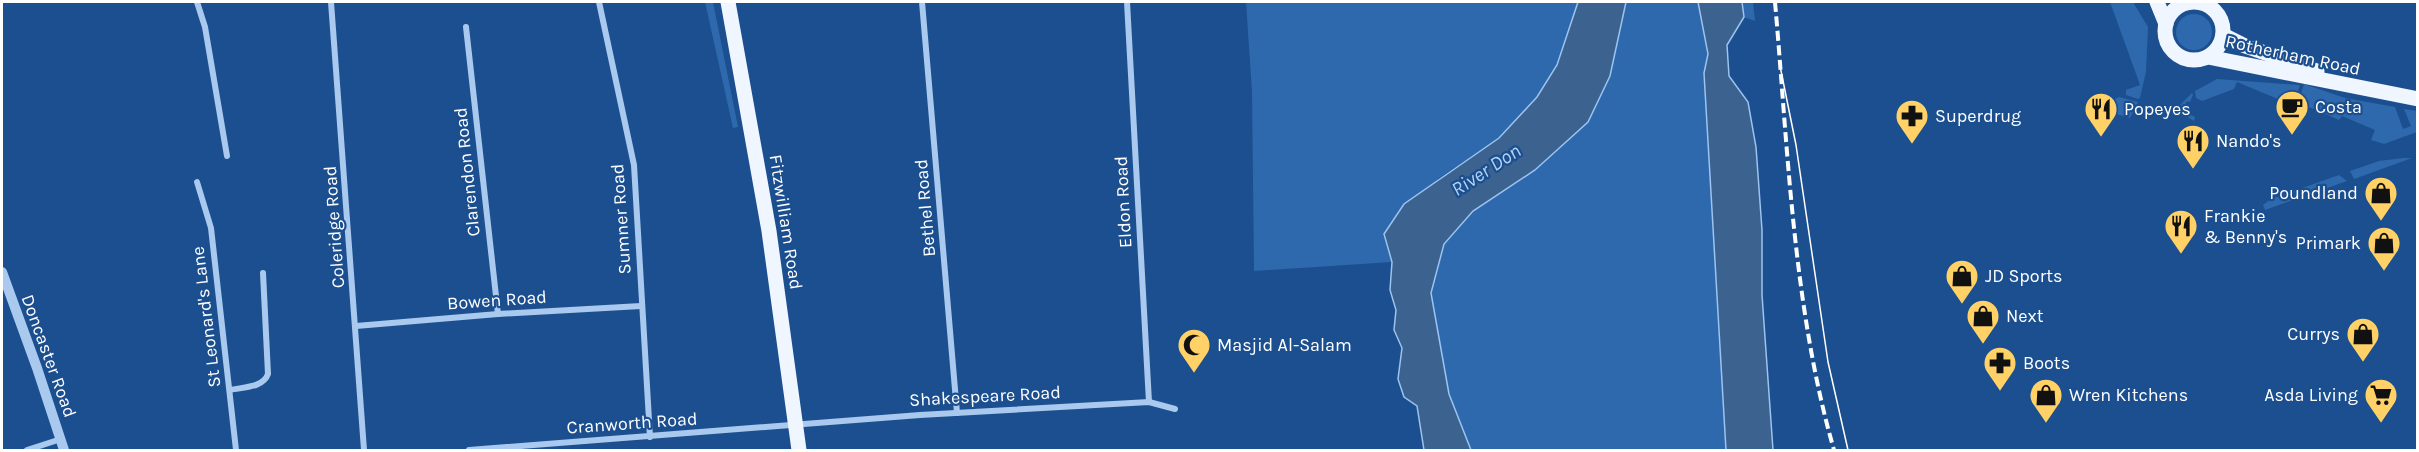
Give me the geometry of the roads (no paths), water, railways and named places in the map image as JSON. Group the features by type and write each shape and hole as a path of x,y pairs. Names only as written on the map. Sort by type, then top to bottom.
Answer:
{"main road":[{"name":"Fitzwilliam Road","path":"728,2 763,198 799,450"},
{"name":"Rotherham Road","path":"2157,2 2166,24 2166,38 2174,52 2191,60 2208,57 2418,99"},
{"name":"Rotherham Road","path":"2166,24 2170,15 2185,2 2197,2 2212,8 2221,21 2223,35 2221,44 2208,57"},
{"name":"Rotherham Road","path":"2223,35 2245,46 2370,90"}],"street":[{"path":"197,2 205,27 227,156"},
{"name":"Coleridge Road","path":"331,2 364,450"},
{"name":"Sumner Road","path":"599,2 634,165 650,437"},
{"name":"Bethel Road","path":"922,2 957,413"},
{"name":"Eldon Road","path":"1127,2 1149,402"},
{"name":"Clarendon Road","path":"466,27 498,314"},
{"name":"St Leonard's Lane","path":"197,182 211,228 236,450"},
{"name":"Doncaster Road","path":"2,272 64,450"},
{"path":"230,390 261,384 266,380 268,374 263,273"},
{"name":"Bowen Road","path":"356,326 498,314 641,306"},
{"name":"Shakespeare Road","path":"797,426 957,413 1149,402 1175,409"},
{"name":"Cranworth Road","path":"469,450 797,426"},
{"path":"27,450 62,439"}],"water":[{"name":"River Don","path":"1578,2 1626,2 1610,76 1588,122 1535,170 1473,211 1444,244 1431,293 1449,394 1471,450 1424,450 1417,406 1404,397 1398,379 1402,348 1394,330 1396,310 1390,290 1392,262 1384,234 1404,204 1499,138 1537,97 1557,65"},
{"path":"1698,2 1742,2 1744,17 1727,45 1729,76 1748,102 1756,147 1762,230 1762,295 1773,450 1726,450 1704,73 1708,54"}],"tram line":[{"path":"1780,66 1796,145 1828,362 1848,450"}],"railway":[{"path":"1775,2 1801,285 1809,341 1834,450"}],"place":[{"name":"Costa","path":"2292,136"},
{"name":"Popeyes","path":"2101,138"},
{"name":"Superdrug","path":"1912,145"},
{"name":"Nando's","path":"2193,170"},
{"name":"Poundland","path":"2381,222"},
{"name":"Frankie & Benny's","path":"2181,255"},
{"name":"Primark","path":"2384,272"},
{"name":"JD Sports","path":"1962,305"},
{"name":"Next","path":"1983,345"},
{"name":"Currys","path":"2363,363"},
{"name":"Masjid Al-Salam","path":"1194,374"},
{"name":"Boots","path":"2000,392"},
{"name":"Wren Kitchens","path":"2046,424"},
{"name":"Asda Living","path":"2381,424"}]}
